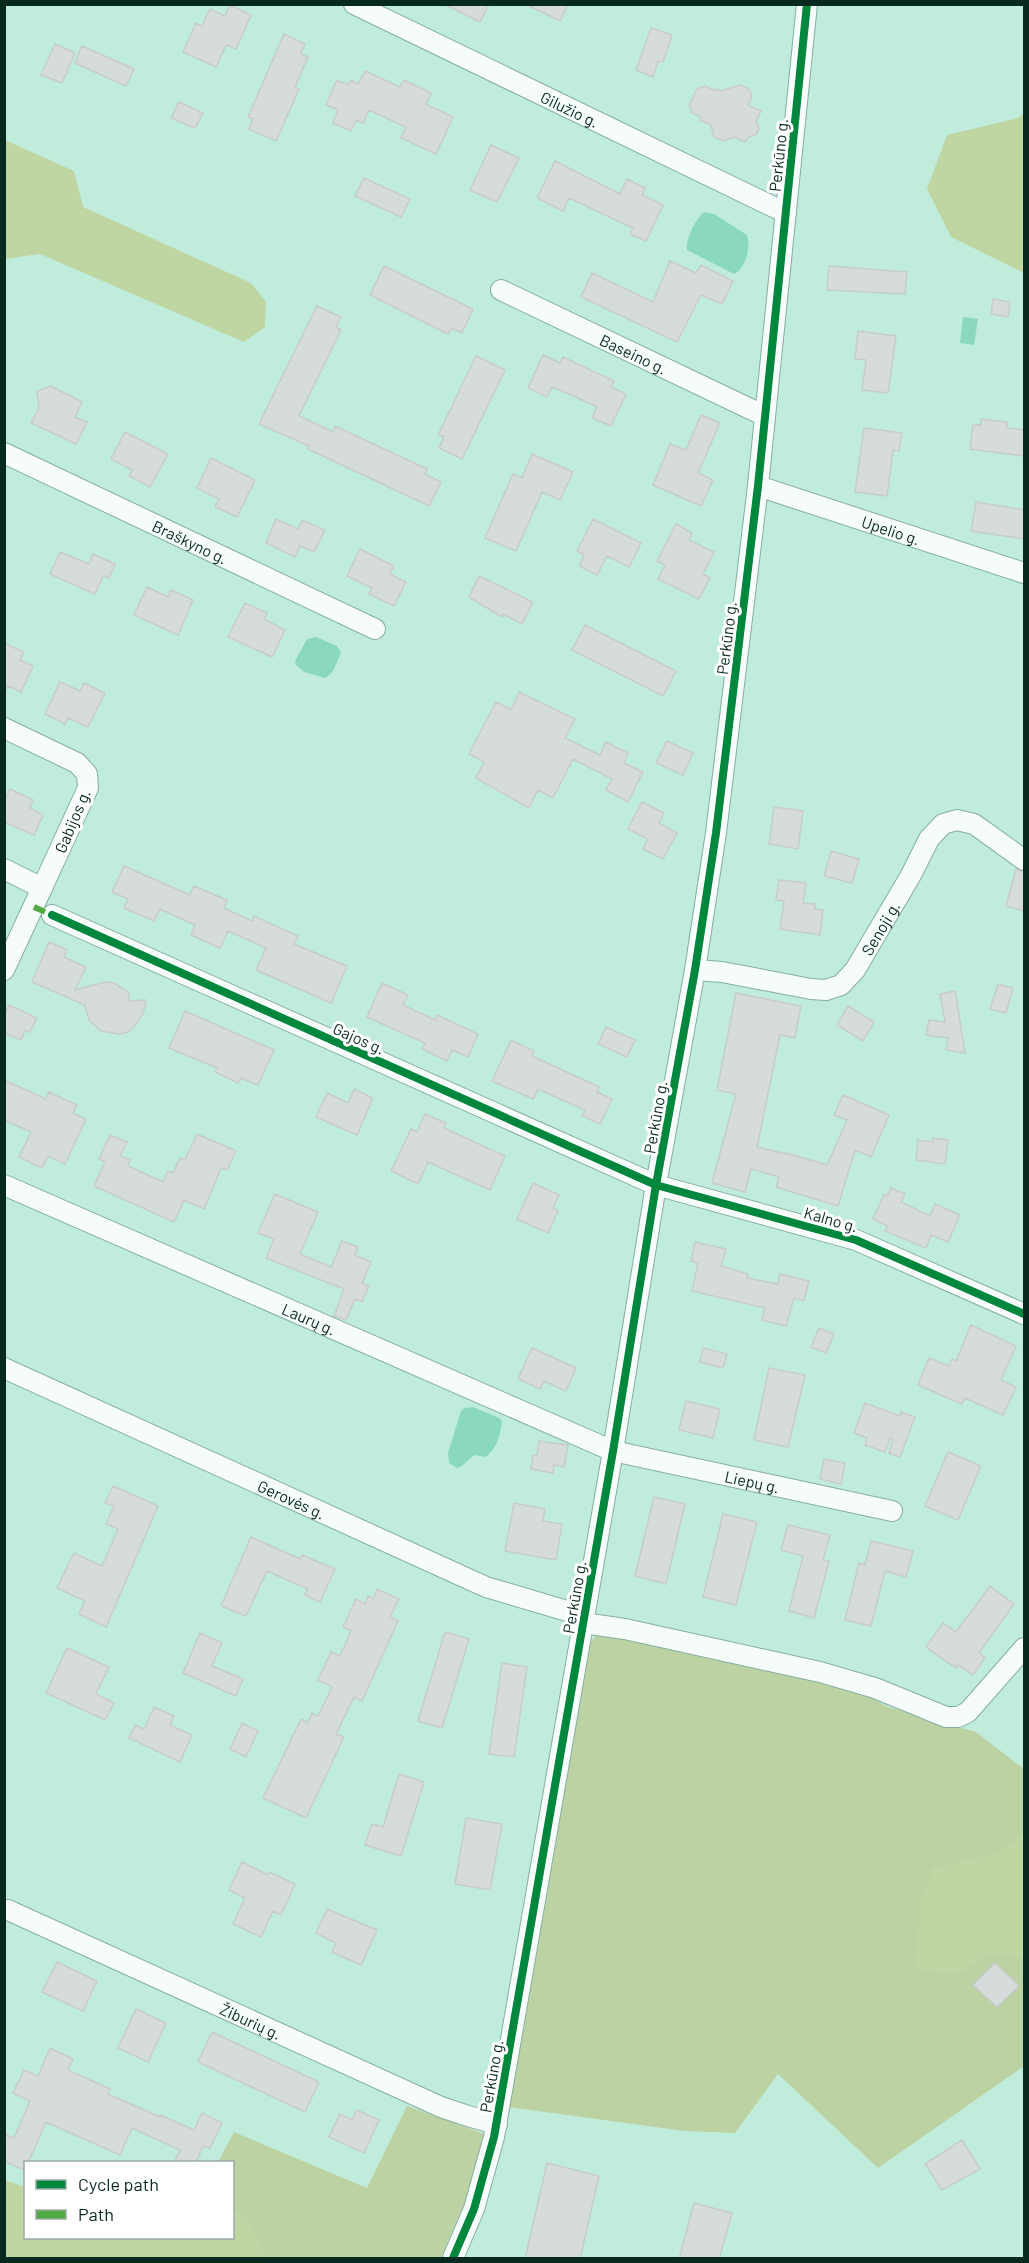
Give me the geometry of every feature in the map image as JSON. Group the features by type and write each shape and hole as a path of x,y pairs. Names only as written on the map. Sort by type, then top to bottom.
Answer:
{"street":[{"name":"Gilužio g.","path":"354,4 786,213"},
{"name":"Perkūno g.","path":"453,2259 474,2209 497,2124 613,1451 656,1185 695,970 716,833 758,486 807,4"},
{"name":"Baseino g.","path":"501,290 765,416"},
{"name":"Braškyno g.","path":"4,453 375,629"},
{"name":"Upelio g.","path":"758,486 1024,573"},
{"name":"Gabijos g.","path":"4,728 77,763 87,774 88,788 4,970"},
{"name":"Senoji g.","path":"695,970 722,972 811,989 826,990 841,985 855,970 911,875 929,838 943,824 957,820 974,824 1024,860"},
{"path":"4,869 42,888"},
{"name":"Gajos g.","path":"52,915 656,1185"},
{"name":"Laurų g.","path":"4,1185 613,1451"},
{"name":"Kalno g.","path":"656,1185 856,1240 1024,1314"},
{"name":"Gerovės g.","path":"4,1368 486,1587 584,1620 820,1672 875,1688 946,1717 958,1717 968,1712 1024,1648"},
{"name":"Liepų g.","path":"613,1451 892,1511"},
{"name":"Žiburių g.","path":"8,1910 441,2107 497,2124"}],"shaded area":[{"path":"1024,113 1024,273 951,237 927,189 947,135 1018,118"},
{"path":"5,140 74,171 83,207 251,283 266,302 265,327 244,342 40,254 5,259"},
{"path":"704,212 714,214 747,235 746,257 742,267 734,274 687,250 692,229"},
{"path":"963,317 978,319 974,345 960,343"},
{"path":"316,637 337,646 341,653 332,673 325,678 304,672 295,661 307,639"},
{"path":"473,1407 499,1418 502,1421 500,1431 497,1442 489,1454 485,1457 474,1455 457,1468 449,1463 448,1453 461,1411 464,1408"},
{"path":"598,1632 804,1674 865,1694 888,1707 976,1732 1024,1769 1024,1835 997,1854 932,1869 916,1968 960,1972 983,1955 1024,1955 1024,2066 878,2168 778,2074 735,2133 685,2131 508,2107 588,1646"},
{"path":"1024,1835 1024,1955 983,1955 960,1972 916,1968 920,1904 932,1869 997,1854"},
{"path":"407,2106 485,2134 468,2195 441,2258 265,2258 250,2221 234,2212 234,2161 219,2161 234,2132 367,2188"},
{"path":"4,2180 24,2187 24,2239 234,2239 234,2212 250,2221 265,2258 5,2258"}],"building":[{"path":"444,4 489,4 480,22"},
{"path":"525,4 568,4 560,21"},
{"path":"230,5 251,15 236,49 226,45 216,67 183,52 196,23 202,26 210,9 225,16"},
{"path":"651,28 672,35 663,62 658,61 653,77 636,70"},
{"path":"284,34 305,44 301,54 308,57 295,87 299,89 276,141 249,129 253,119 248,117"},
{"path":"55,44 75,53 62,83 41,75"},
{"path":"82,46 134,69 126,86 75,63"},
{"path":"365,71 400,87 404,80 431,93 426,104 453,117 436,154 401,138 406,127 369,110 363,123 356,120 351,131 333,123 338,110 326,105 337,80 348,85 351,80 358,84"},
{"path":"740,85 749,89 752,97 748,105 761,111 756,121 759,128 757,134 748,137 745,142 734,137 723,141 714,137 711,125 692,113 689,105 697,89 705,86 721,91"},
{"path":"179,102 203,113 195,128 171,118"},
{"path":"491,145 519,158 497,202 470,190"},
{"path":"555,161 620,194 627,179 645,188 642,195 663,205 646,241 630,234 633,228 569,198 563,211 537,198"},
{"path":"364,178 410,199 401,217 355,196"},
{"path":"670,261 696,273 701,265 733,281 722,304 701,295 677,342 581,297 592,273 653,302"},
{"path":"384,266 473,309 462,333 451,328 448,334 370,295"},
{"path":"829,266 907,272 905,294 827,290"},
{"path":"993,299 1010,302 1008,317 991,314"},
{"path":"317,306 341,317 336,327 341,330 299,416 333,432 335,426 427,469 425,474 441,482 429,506 308,449 309,446 259,424"},
{"path":"858,331 896,336 888,393 862,390 866,360 855,359"},
{"path":"543,355 560,363 563,357 614,381 611,387 626,394 611,426 592,418 597,407 569,394 552,387 547,397 528,388"},
{"path":"476,356 505,370 462,459 439,448 444,437 438,435"},
{"path":"51,386 82,402 75,417 87,422 76,444 31,423 39,408 37,391"},
{"path":"701,415 720,423 698,473 713,480 701,506 653,485 670,444 686,450"},
{"path":"981,419 1007,422 1007,428 1024,430 1024,456 970,449 973,424 981,425"},
{"path":"864,428 902,433 899,451 893,450 887,496 855,492"},
{"path":"125,432 168,454 150,487 129,476 132,470 111,459"},
{"path":"532,454 573,472 560,500 542,492 516,551 485,538 513,474 522,478"},
{"path":"211,458 255,480 237,517 215,507 219,499 197,488"},
{"path":"976,502 1024,510 1024,539 971,531"},
{"path":"276,519 298,529 302,520 325,530 314,552 300,546 295,557 266,543"},
{"path":"593,519 641,543 629,567 607,556 597,575 579,566 584,555 577,551"},
{"path":"676,524 692,533 689,540 714,552 703,574 710,578 699,599 658,579 665,565 657,561"},
{"path":"360,549 394,566 390,574 406,582 394,606 369,594 372,588 347,576"},
{"path":"60,552 89,564 93,554 115,564 109,578 103,576 95,594 50,574"},
{"path":"479,576 533,602 522,624 503,614 502,617 469,597"},
{"path":"147,587 168,597 171,590 193,600 178,635 134,615"},
{"path":"245,603 267,613 264,619 285,630 272,657 228,637"},
{"path":"585,625 676,671 663,696 572,650"},
{"path":"4,643 24,652 20,660 33,666 21,692 8,686 4,692"},
{"path":"60,682 80,691 84,683 105,693 88,727 68,718 65,724 45,714"},
{"path":"519,692 575,719 565,738 600,755 606,742 628,753 624,763 643,772 628,802 606,790 612,779 573,759 553,798 538,790 529,808 476,778 484,762 469,754 496,702 511,710"},
{"path":"667,741 693,753 683,775 656,763"},
{"path":"10,789 33,800 30,808 43,815 34,835 4,822 4,801"},
{"path":"642,802 664,813 659,823 677,833 663,859 643,849 648,839 628,829"},
{"path":"774,807 803,811 798,849 769,844"},
{"path":"831,851 859,859 852,883 824,876"},
{"path":"124,866 190,895 194,886 227,900 224,908 252,921 254,916 298,936 294,944 347,966 331,1003 256,970 266,948 228,931 220,948 191,935 195,925 160,909 154,921 124,908 128,899 112,892"},
{"path":"1016,869 1024,872 1024,911 1006,906"},
{"path":"779,880 806,883 803,903 815,904 815,909 823,910 820,935 780,929 784,901 776,900"},
{"path":"49,942 67,950 64,957 86,967 75,990 105,982 114,983 128,992 130,1001 146,1000 143,1014 134,1027 120,1034 101,1031 89,1020 85,1005 32,982"},
{"path":"382,983 408,995 403,1005 435,1020 437,1015 478,1034 468,1057 452,1050 447,1061 422,1049 425,1043 367,1017"},
{"path":"998,984 1013,988 1006,1013 990,1009"},
{"path":"955,991 965,1053 946,1050 948,1038 926,1035 929,1020 945,1022 940,994"},
{"path":"736,993 801,1006 795,1038 780,1035 757,1147 827,1165 847,1120 834,1115 843,1095 889,1115 871,1157 855,1150 838,1206 776,1187 779,1177 751,1169 745,1192 712,1183 736,1094 717,1090"},
{"path":"9,1005 37,1018 30,1032 25,1030 21,1040 4,1033 4,1015"},
{"path":"848,1006 874,1022 863,1041 837,1025"},
{"path":"185,1011 274,1050 258,1085 241,1078 238,1083 215,1072 217,1068 169,1048"},
{"path":"606,1027 635,1040 627,1057 598,1044"},
{"path":"511,1040 534,1051 532,1056 599,1087 597,1092 612,1099 600,1124 582,1116 585,1110 538,1089 533,1099 492,1081"},
{"path":"4,1080 46,1099 49,1092 77,1105 73,1113 86,1119 65,1164 48,1156 42,1168 19,1157 31,1132 4,1120"},
{"path":"354,1089 373,1098 357,1135 316,1117 327,1093 348,1103"},
{"path":"425,1114 446,1123 444,1128 505,1156 490,1190 428,1162 418,1184 391,1171 411,1129 417,1132"},
{"path":"197,1134 236,1151 227,1170 221,1168 204,1209 184,1200 174,1222 94,1186 105,1162 99,1159 110,1135 127,1142 120,1156 130,1160 128,1166 163,1182 168,1171 173,1173 180,1158 185,1160"},
{"path":"933,1138 948,1140 945,1164 916,1160 918,1140 933,1142"},
{"path":"533,1183 559,1195 553,1208 558,1211 548,1233 517,1219"},
{"path":"891,1188 905,1194 901,1202 930,1216 935,1204 960,1215 948,1242 931,1235 926,1248 885,1231 888,1226 873,1219 884,1195 887,1196"},
{"path":"275,1194 318,1212 300,1254 331,1267 342,1241 358,1247 355,1255 371,1262 362,1283 369,1286 362,1302 355,1299 346,1320 334,1316 344,1289 266,1258 274,1239 258,1233"},
{"path":"695,1242 726,1249 721,1266 748,1274 747,1278 778,1284 780,1274 809,1281 804,1301 794,1298 786,1326 762,1320 765,1308 692,1291 698,1263 691,1261"},
{"path":"971,1325 1016,1346 1001,1380 1016,1387 1003,1415 965,1398 962,1404 918,1385 929,1358 949,1366 952,1359 956,1361"},
{"path":"819,1328 834,1334 826,1353 811,1347"},
{"path":"532,1348 576,1368 566,1391 544,1381 540,1389 518,1379"},
{"path":"703,1348 727,1354 723,1368 700,1362"},
{"path":"769,1368 805,1375 788,1447 754,1440"},
{"path":"686,1401 720,1409 713,1438 679,1430"},
{"path":"865,1403 900,1416 901,1412 915,1417 900,1457 889,1453 893,1440 890,1438 885,1452 865,1445 867,1438 854,1433"},
{"path":"539,1441 568,1445 564,1467 554,1465 553,1473 531,1469 533,1455 537,1455"},
{"path":"948,1452 981,1466 958,1520 925,1506"},
{"path":"824,1459 845,1463 841,1484 820,1479"},
{"path":"113,1486 158,1506 106,1627 79,1614 85,1601 57,1588 74,1553 102,1566 118,1529 106,1524 114,1506 105,1503"},
{"path":"654,1497 685,1504 666,1584 635,1576"},
{"path":"514,1503 545,1509 543,1521 562,1524 556,1560 505,1551"},
{"path":"723,1514 757,1522 736,1605 703,1597"},
{"path":"788,1525 830,1535 823,1560 829,1561 814,1618 789,1611 803,1556 781,1550"},
{"path":"251,1537 300,1559 302,1555 335,1569 320,1602 305,1595 308,1589 267,1571 246,1616 221,1606"},
{"path":"871,1541 913,1551 906,1577 885,1571 871,1626 845,1620 859,1563 865,1565"},
{"path":"990,1586 1014,1604 979,1653 985,1658 973,1675 958,1665 956,1668 926,1647 943,1623 956,1632"},
{"path":"377,1589 399,1599 390,1617 398,1621 362,1701 354,1697 336,1734 344,1737 306,1818 263,1798 301,1719 308,1723 312,1713 318,1716 332,1687 318,1680 331,1652 340,1656 351,1631 343,1627 356,1599 365,1604 368,1596 373,1599"},
{"path":"445,1632 469,1639 442,1728 418,1721"},
{"path":"200,1633 222,1643 212,1666 243,1679 236,1696 183,1673"},
{"path":"67,1648 109,1667 96,1694 114,1703 105,1720 46,1693"},
{"path":"502,1663 527,1667 514,1757 489,1754"},
{"path":"154,1707 174,1716 170,1725 192,1735 180,1762 129,1738 135,1725 144,1729"},
{"path":"242,1723 258,1731 246,1757 230,1749"},
{"path":"399,1774 424,1782 401,1856 365,1845 372,1824 383,1827"},
{"path":"466,1818 502,1824 490,1890 455,1884"},
{"path":"242,1862 268,1875 269,1872 295,1884 281,1915 273,1911 261,1937 233,1924 245,1898 229,1890"},
{"path":"327,1909 377,1930 361,1965 332,1952 336,1943 316,1933"},
{"path":"57,1962 97,1981 83,2011 42,1992"},
{"path":"995,1963 1019,1986 997,2007 973,1985"},
{"path":"136,2009 166,2023 148,2062 118,2048"},
{"path":"212,2032 319,2082 305,2112 198,2062"},
{"path":"50,2048 73,2059 68,2070 110,2089 108,2094 160,2117 160,2115 194,2130 202,2113 222,2123 210,2148 203,2146 197,2161 175,2161 180,2150 132,2128 120,2155 46,2122 29,2161 24,2161 24,2170 4,2161 4,2134 14,2138 30,2101 13,2093 24,2070 38,2076"},
{"path":"357,2110 379,2120 364,2153 329,2137 340,2114 352,2120"},
{"path":"962,2140 980,2169 942,2190 925,2164"},
{"path":"547,2163 599,2176 580,2259 525,2259"},
{"path":"694,2203 732,2213 719,2259 679,2259"}],"marked path":[{"path":"34,907 52,915"}],"cycle path":[{"path":"453,2258 474,2209 494,2137 613,1451 656,1185 695,970 716,833 758,486 807,4"},
{"path":"52,915 656,1185 856,1240 1024,1314"}]}
